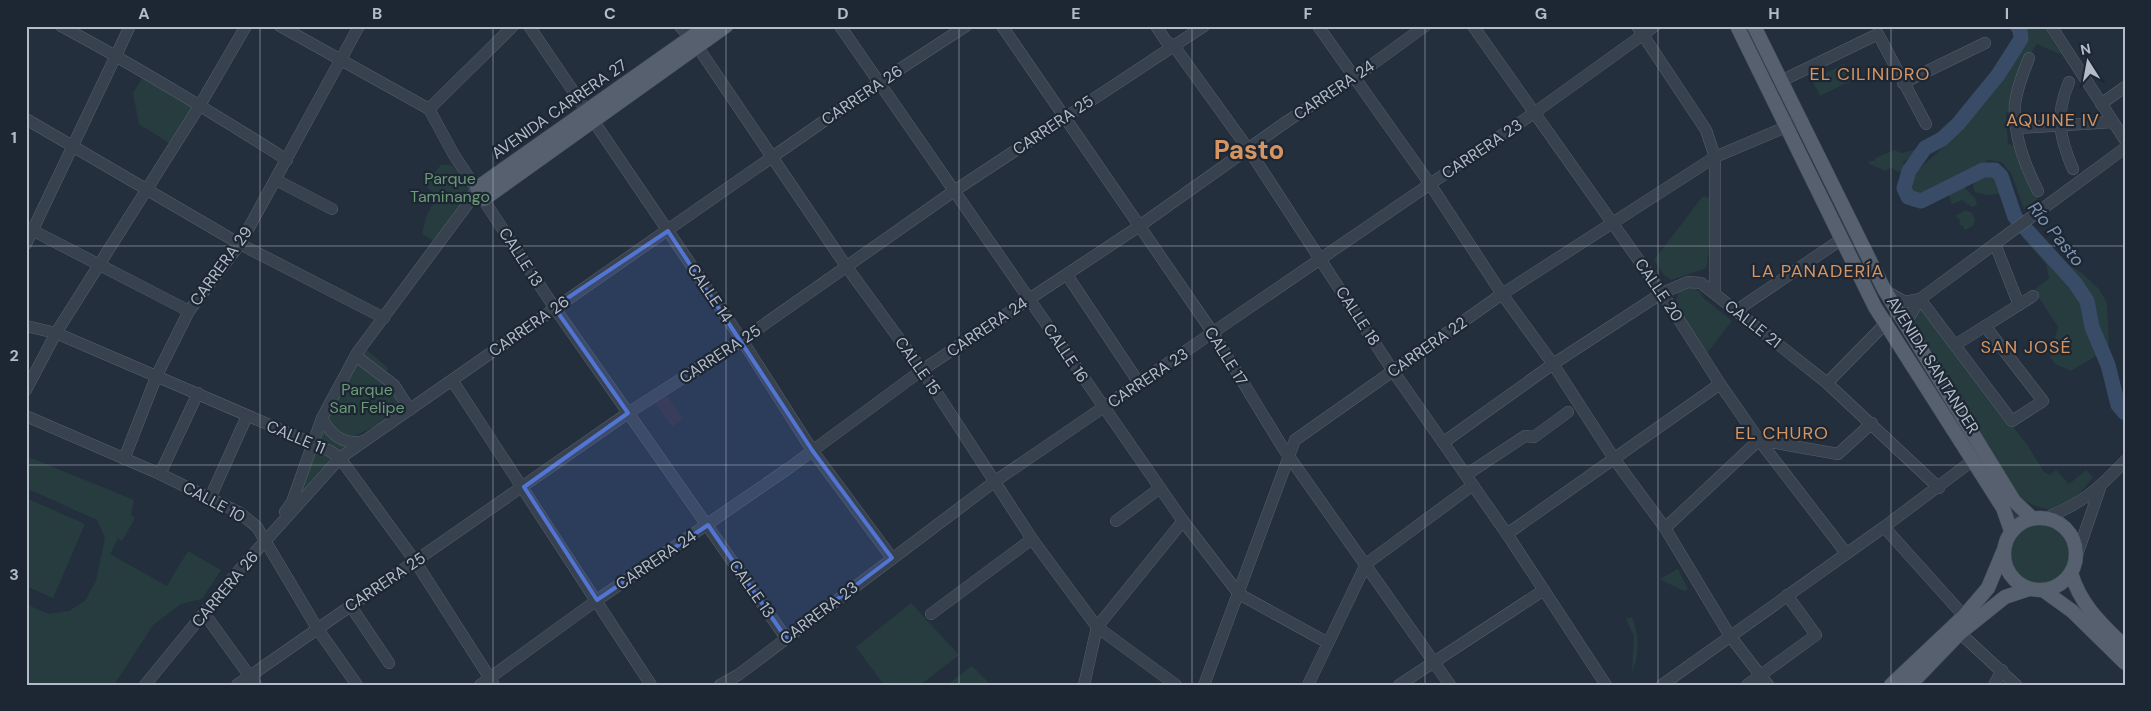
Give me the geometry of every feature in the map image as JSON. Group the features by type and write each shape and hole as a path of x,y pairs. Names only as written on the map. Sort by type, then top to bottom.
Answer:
{"main road":[{"name":"AVENIDA CARRERA 27","path":"693,42 707,26"},
{"name":"AVENIDA CARRERA 27","path":"480,193 693,42 726,26"},
{"name":"AVENIDA SANTANDER","path":"1737,26 1885,324 2003,508 2011,531"},
{"name":"AVENIDA SANTANDER","path":"1754,26 1884,289 1908,331 2014,501 2039,518"},
{"path":"1891,685 1964,616 1988,588 2011,531 2020,523 2039,518 2064,526 2073,540 2077,555 2071,574 2059,585 2005,596 1960,633 1910,685"},
{"path":"2003,552 2004,564 2010,575 2018,583 2036,589 2072,611 2125,663"},
{"path":"2071,574 2086,607 2125,647"}],"street":[{"path":"60,26 117,56 200,105 287,160"},
{"path":"26,244 30,228 74,145 130,26"},
{"path":"26,390 56,333 200,105 246,26"},
{"path":"280,26 429,109 512,26"},
{"name":"CARRERA 29","path":"124,459 157,375 189,312 240,244 359,26"},
{"name":"CALLE 14","path":"529,26 742,340 812,450 892,558"},
{"name":"CALLE 15","path":"680,26 693,42 846,266 922,370 994,482 1096,627 1176,685"},
{"name":"CALLE 16","path":"840,26 1028,300 1183,521 1239,594 1328,643"},
{"name":"CARRERA 26","path":"145,685 204,613 340,458 554,307 880,82 966,26"},
{"name":"CALLE 17","path":"1002,26 1138,227 1213,333 1290,458 1450,685"},
{"name":"CALLE 18","path":"1156,26 1166,41 1174,46 1249,150 1322,259 1393,371 1507,534 1606,685"},
{"name":"CARRERA 25","path":"237,685 253,680 317,628 524,487 628,413 742,340 954,191 1204,26"},
{"path":"1318,26 1430,184 1502,294 1553,364 1615,460 1665,528 1730,636 1764,680"},
{"name":"CARRERA 24","path":"488,683 597,600 708,525 922,370 1138,227 1286,122 1355,78 1424,26"},
{"name":"CALLE 20","path":"1473,26 1662,292 1720,384 1759,440 1846,553"},
{"name":"CARRERA 23","path":"720,685 738,674 994,482 1534,113 1640,31 1654,26"},
{"path":"2050,26 2125,140"},
{"name":"CALLE 21","path":"1640,31 1706,130 1715,156 1715,294 1827,383 1872,423 1939,488"},
{"path":"1781,81 1878,34 1926,124"},
{"path":"1903,83 1985,43"},
{"path":"2029,58 2019,86 2015,105 2024,160 2038,191"},
{"path":"2069,82 2062,100 2060,125 2064,149 2073,169"},
{"path":"2101,104 2125,87"},
{"name":"CALLE 13","path":"429,109 454,155 554,307 786,638"},
{"path":"26,119 74,145 240,244 384,318"},
{"name":"CARRERA 22","path":"1204,685 1290,458 1295,440 1502,294 1613,224 1715,156 1801,121"},
{"path":"2018,128 2113,122"},
{"path":"1908,331 1908,319 1920,299 2125,148"},
{"path":"276,180 332,209"},
{"name":"AVENIDA CARRERA 27","path":"265,542 292,502 311,444 322,418 356,356 480,193"},
{"path":"30,228 189,312"},
{"path":"1737,310 1842,239"},
{"path":"1995,244 2019,304"},
{"path":"1067,274 1139,383"},
{"path":"1444,442 1553,364 1662,292 1688,282 1701,284 1715,294"},
{"path":"1884,289 1904,302 1920,299"},
{"path":"1955,345 2033,296"},
{"path":"1920,299 2012,422 2043,400 1985,326"},
{"path":"1827,383 1885,324"},
{"name":"CALLE 11","path":"26,326 56,333 157,375 340,458 415,561 488,683"},
{"path":"356,356 394,385 410,410"},
{"path":"452,380 524,487 651,685"},
{"path":"1507,534 1615,460 1720,384"},
{"path":"160,474 198,393"},
{"path":"1308,685 1366,564 1525,436 1534,437 1568,412"},
{"name":"CALLE 10","path":"26,416 160,474 240,512 257,527 317,628 357,685"},
{"path":"210,498 247,416"},
{"name":"CALLE 11","path":"322,418 332,434 343,440 355,443 368,440"},
{"path":"1665,528 1759,440 1838,454 1872,423"},
{"path":"1662,685 1787,594 1939,488 1972,461"},
{"path":"2039,518 2061,511 2100,488 2125,461"},
{"path":"1116,520 1160,488"},
{"path":"2077,555 2100,488"},
{"path":"1084,685 1096,627 1183,521"},
{"path":"1884,527 1964,616"},
{"path":"931,614 1032,538"},
{"path":"1398,685 1544,590"},
{"path":"1746,685 1764,680 1816,636 1787,594"},
{"path":"350,605 389,663"},
{"path":"204,613 253,680"},
{"path":"1960,633 2016,685"},
{"path":"1994,685 2002,670"},
{"path":"738,674 745,685"}],"highlighted area":[{"path":"668,231 812,450 892,558 786,638 708,525 597,600 524,487 628,413 554,307"}],"shaded area":[{"path":"666,394 683,419 672,427 654,402"}],"green space":[{"path":"1744,26 1748,26 1793,119 1791,120"},
{"path":"2025,26 2043,26 2062,55 2037,44 2018,73 2013,111 2006,113 2008,144 2017,147 2026,174 2039,198 2024,209 2011,173 2001,162 1989,160 1920,195 1913,194 1910,184 1914,174 1950,141 2000,77 2020,47"},
{"path":"1844,64 1853,80 1820,96 1812,80"},
{"path":"144,75 193,106 169,143 139,124 133,93"},
{"path":"1802,142 1877,289 2020,516 2011,523 2012,513 2009,504 1875,290"},
{"path":"1894,150 1902,153 1913,150 1917,153 1903,162 1905,167 1903,171 1898,172 1891,167 1886,171 1869,164 1869,161 1875,161 1875,158"},
{"name":"Parque Taminango","path":"441,165 451,165 470,187 461,208 434,241 422,234 426,217 436,197 425,184"},
{"path":"1990,175 2002,189 1998,194 1986,195 1975,192 1973,186 1976,181"},
{"path":"1963,186 1975,198 1977,205 1972,207 1962,200 1952,204 1947,191"},
{"path":"1703,196 1709,198 1713,206 1707,266 1704,269 1671,280 1664,275 1654,260"},
{"path":"1966,210 1972,213 1975,220 1973,226 1965,230 1963,226 1959,225 1960,220 1955,216"},
{"path":"2032,228 2066,263 2083,274 2099,289 2107,303 2109,348 2071,371 2055,364 2050,357 2058,327 2034,290 2049,278 2046,264 2022,237"},
{"path":"1687,287 1694,288 1701,293 1702,297 1732,321 1706,354 1675,304 1679,292"},
{"path":"1920,305 2028,446 2044,472 2050,475 2056,470 2069,484 2086,470 2093,477 2076,497 2067,504 2059,508 2040,508 2017,495 1909,320"},
{"name":"Parque San Felipe","path":"367,350 388,368 384,375 405,407 380,424 350,438 333,429 326,416 354,366"},
{"path":"324,428 352,445 339,455 319,444"},
{"path":"317,450 335,459 298,499"},
{"path":"26,456 134,500 131,515 135,518 122,541 118,538 110,554 167,586 188,551 221,570 202,599 181,604 153,625 114,685 26,685 26,604 48,614 69,611 85,601 96,581 105,538 97,520 26,488"},
{"path":"26,498 85,524 53,598 26,586"},
{"path":"2033,518 2047,518 2060,524 2069,533 2075,546 2073,566 2065,578 2047,588 2033,588 2020,582 2011,573 2005,560 2005,546 2011,533 2020,524"},
{"path":"1678,569 1688,589 1684,591 1659,579"},
{"path":"911,603 959,655 920,685 884,685 856,647"},
{"path":"1632,617 1638,644 1632,672 1634,636 1626,619"},
{"path":"972,666 991,685 947,685"}],"waterway":[{"name":"Río Pasto","path":"2017,26 2020,29 2021,39 1998,75 1958,124 1942,139 1925,148 1909,171 1904,188 1908,197 1921,201 1983,170 1995,170 2001,176 2015,217 2075,283 2087,301 2092,327 2108,365 2118,405 2125,413"}],"district":[{"name":"EL CILINIDRO","path":"1870,74"},
{"name":"AQUINE IV","path":"2053,120"},
{"name":"Pasto","path":"1249,150"},
{"name":"LA PANADERÍA","path":"1818,271"},
{"name":"SAN JOSÉ","path":"2026,347"},
{"name":"EL CHURO","path":"1782,433"}]}
